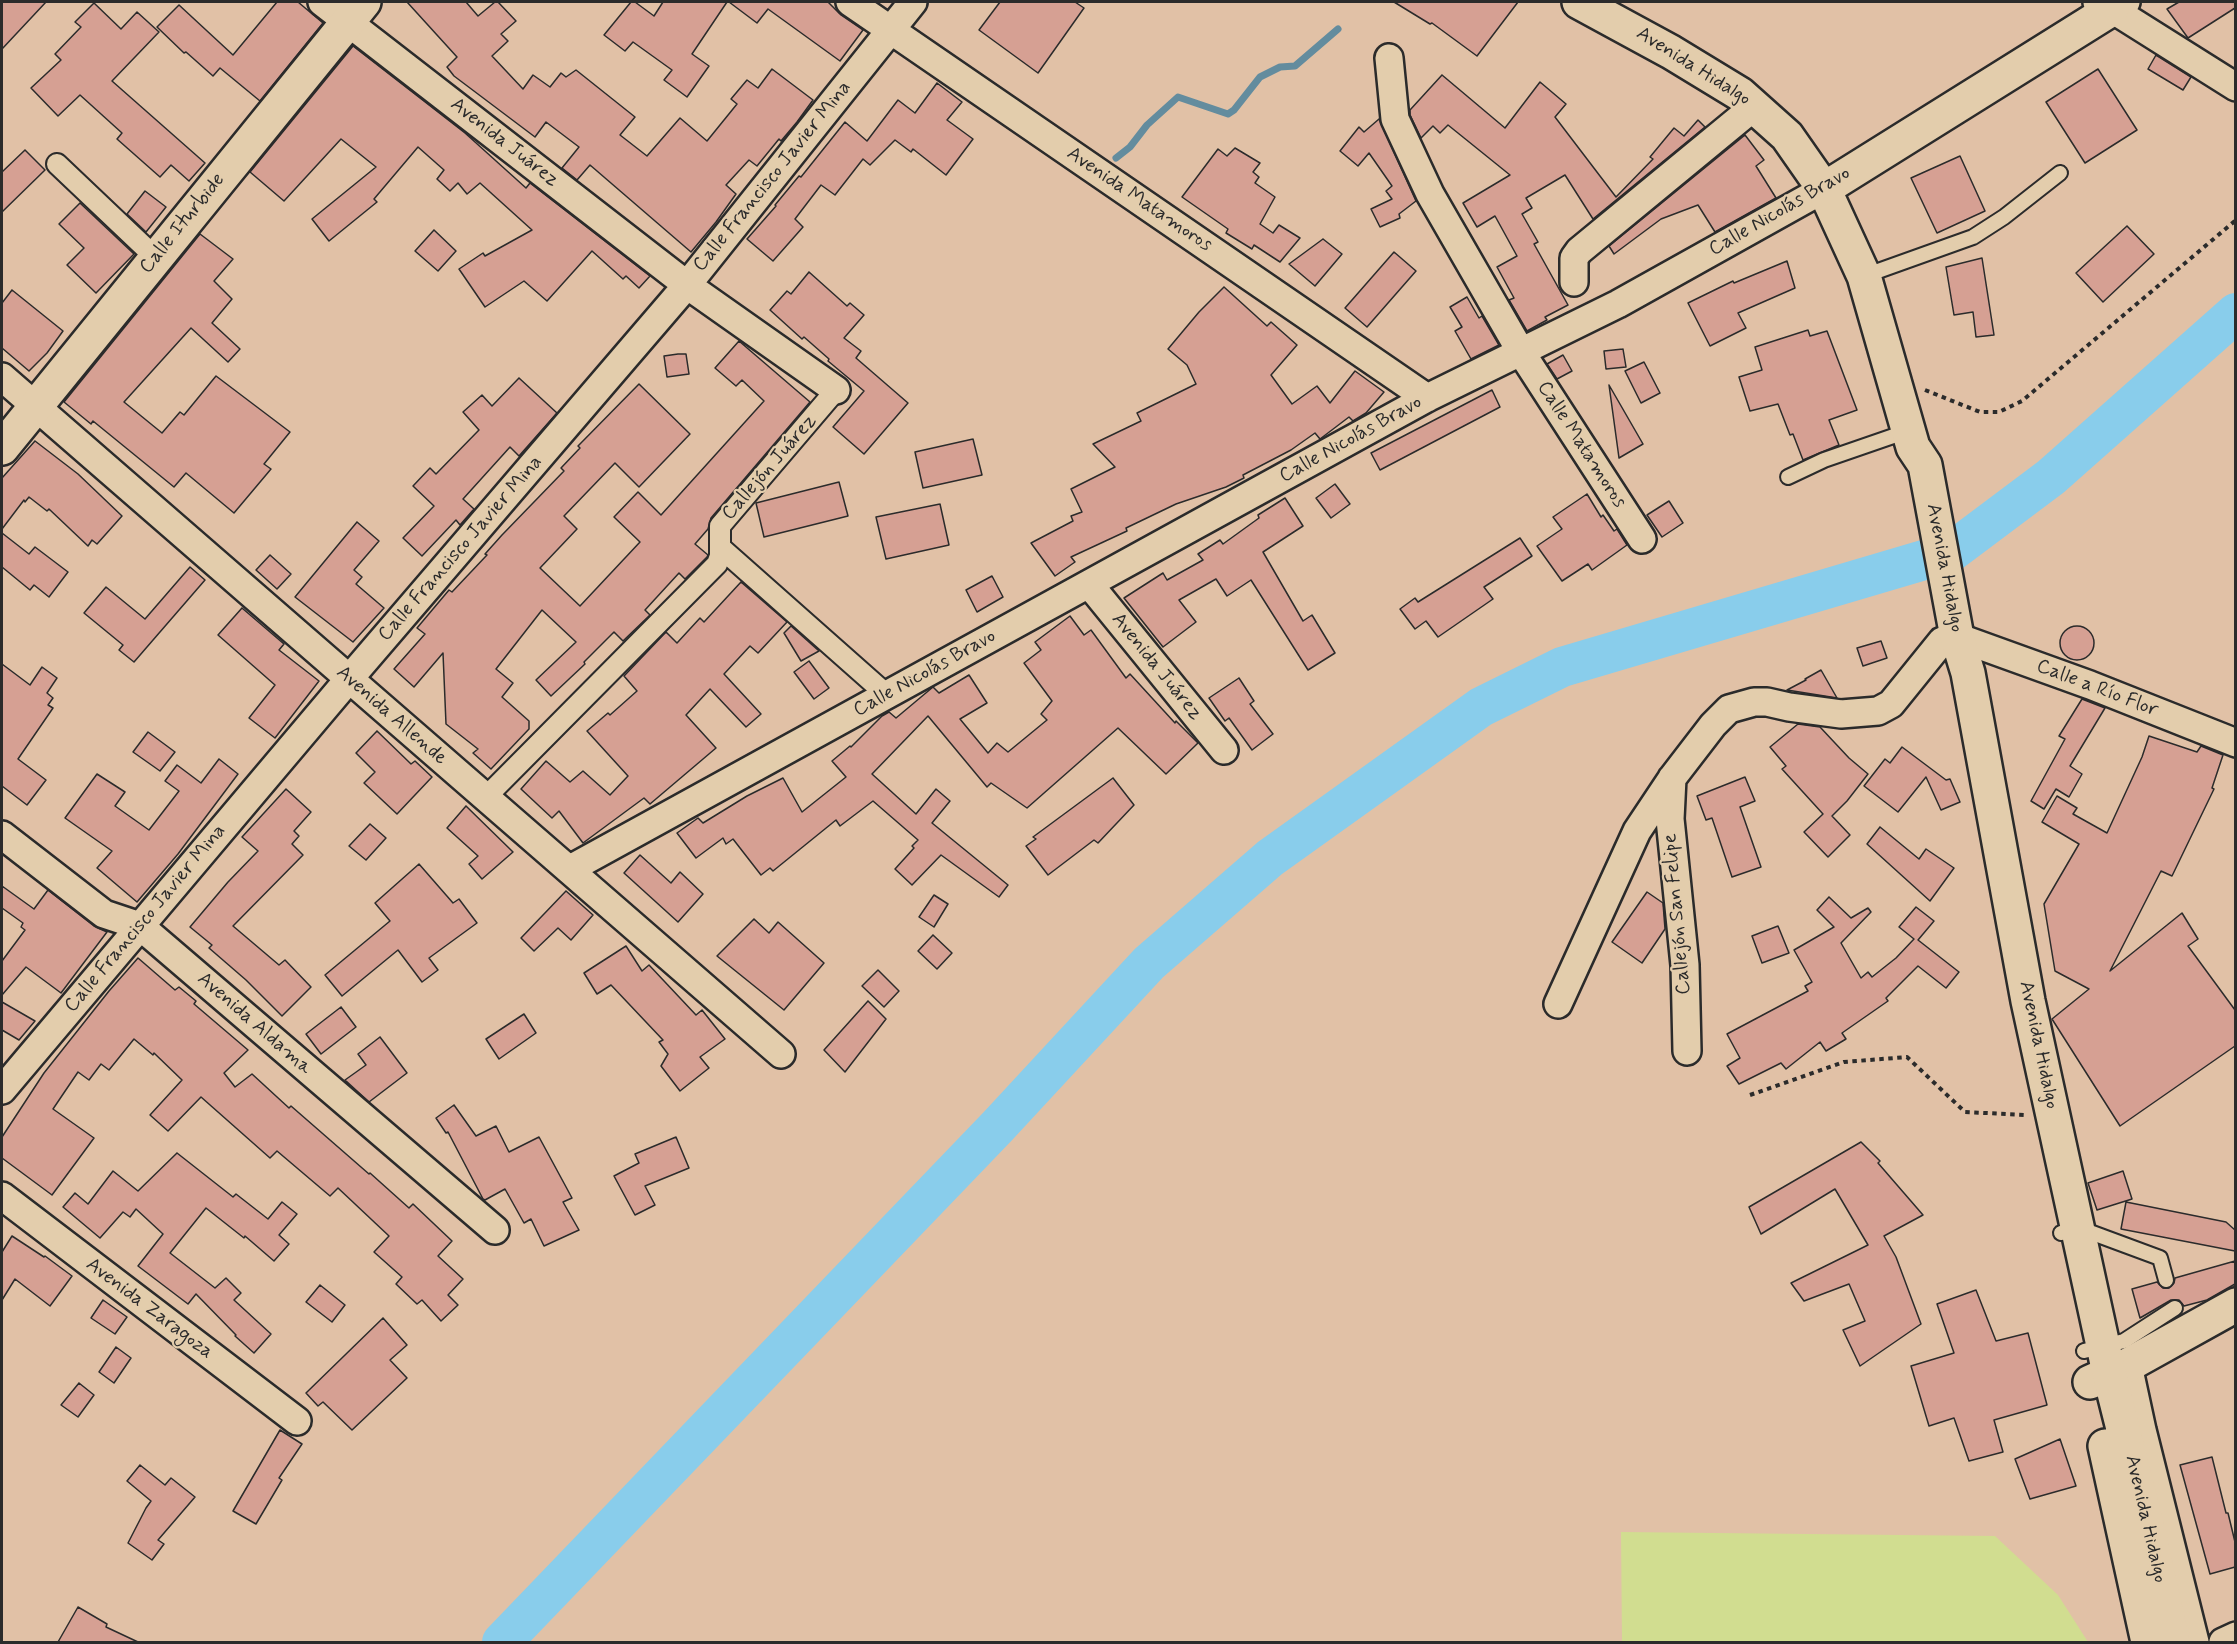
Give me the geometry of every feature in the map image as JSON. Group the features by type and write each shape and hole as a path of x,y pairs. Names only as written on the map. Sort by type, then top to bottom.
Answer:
{"main road":[{"name":"Avenida Hidalgo","path":"1579,2 1671,52 1740,94 1787,136 1824,189 1864,276 1914,453 1947,623 1976,846 2007,1005 2036,1116 2070,1231 2103,1364 2150,1536 2173,1642"},
{"name":"Calle Nicolás Bravo","path":"1824,189 2113,4"},
{"name":"Calle Iturbide","path":"2,448 356,12"},
{"name":"Avenida Hidalgo","path":"1947,623 1968,673 2028,1001 2065,1176 2070,1231"},
{"path":"2103,1364 2235,1305"},
{"name":"Avenida Hidalgo","path":"2103,1364 2148,1642"}],"street":[{"name":"Avenida Juárez","path":"322,2 356,12 687,285"},
{"name":"Avenida Matamoros","path":"850,2 1427,398"},
{"name":"Calle Francisco Javier Mina","path":"2,1090 349,679 687,285 913,2"},
{"path":"2113,4 2235,87"},
{"name":"Calle Matamoros","path":"1389,58 1395,119 1430,194 1521,352 1642,538"},
{"path":"1574,282 1574,258 1579,251 1755,106"},
{"path":"57,164 156,258"},
{"name":"Calle Nicolás Bravo","path":"570,869 1427,398 1618,304 1824,189"},
{"name":"Callejón Juárez","path":"687,285 836,390 720,526 721,548 887,695"},
{"name":"Avenida Allende","path":"2,376 781,1054"},
{"path":"485,798 717,564 721,548"},
{"name":"Avenida Juárez","path":"1089,584 1224,750"},
{"path":"1558,1004 1637,831 1673,777 1713,725 1729,710 1754,702 1842,714 1878,711 1891,704 1947,623"},
{"name":"Calle a Río Flor","path":"1947,623 2090,685 2235,743"},
{"name":"Callejón San Felipe","path":"1673,777 1670,819 1685,965 1687,1051"},
{"name":"Avenida Aldama","path":"2,835 104,914 140,926 495,1230"},
{"name":"Avenida Zaragoza","path":"2,1197 297,1421"},
{"path":"2103,1364 2144,1440 2195,1642"},
{"path":"2223,1642 2235,1636"}],"lane":[{"path":"1864,276 1973,237 2004,217 2060,173"},
{"path":"1788,477 1824,460 1914,453"},
{"path":"2070,1231 2160,1258 2166,1280"},
{"path":"2103,1364 2124,1341 2175,1308"}],"path":[{"path":"1891,375 1980,412 1999,412 2022,401 2235,220"},
{"path":"1750,1095 1844,1062 1907,1057 1965,1112 2036,1116"}],"green space":[{"path":"1621,1532 1995,1536 2058,1595 2088,1642 1622,1642"}],"building":[{"path":"2,2 46,2 2,49"},
{"path":"277,2 298,2 323,23 260,101 220,68 213,76 157,27 179,5 233,55"},
{"path":"407,2 466,2 478,16 498,2 516,21 501,34 508,41 492,56 523,89 533,75 550,87 561,73 566,77 576,70 635,117 620,135 647,156 680,118 707,141 737,104 731,99 747,80 758,88 772,69 813,100 781,141 779,139 757,166 749,160 726,185 736,194 691,252 590,165 577,180 562,168 579,147 546,122 535,137 454,76 447,67 457,57"},
{"path":"631,2 635,2 654,16 663,2 727,2 692,54 709,66 687,97 664,80 672,70 633,42 625,51 604,35"},
{"path":"729,2 828,2 841,15 863,30 840,61 768,9 757,23"},
{"path":"1000,2 1075,2 1084,8 1038,73 979,30"},
{"path":"1394,2 1518,2 1477,56 1432,23 1430,24"},
{"path":"2179,2 2235,2 2235,8 2188,38 2167,9"},
{"path":"94,3 121,29 137,12 159,32 112,81 205,163 189,181 171,165 160,177 117,139 122,133 80,95 58,116 31,88 61,60 55,54 81,27 75,22"},
{"path":"353,46 465,133 526,188 530,183 650,276 639,288 626,276 623,279 592,251 547,301 524,281 485,307 459,269 483,253 485,256 532,230 480,183 467,194 458,183 450,191 437,179 444,170 418,147 374,199 377,202 329,241 312,219 376,167 341,139 284,201 250,172"},
{"path":"2156,55 2191,77 2183,90 2148,69"},
{"path":"2098,69 2137,130 2085,163 2046,102"},
{"path":"1442,75 1505,128 1540,82 1566,104 1555,117 1616,197 1653,159 1650,157 1674,128 1684,136 1698,120 1705,127 1593,219 1565,175 1526,198 1532,208 1522,214 1538,242 1534,244 1568,305 1545,317 1547,320 1527,331 1509,300 1514,298 1497,267 1517,256 1495,216 1477,227 1463,203 1510,175 1448,125 1440,133 1433,126 1421,138 1410,115 1410,110"},
{"path":"937,83 962,102 947,120 973,139 946,175 913,149 911,152 895,140 870,165 863,159 835,195 821,185 795,219 803,227 773,261 747,239 845,122 867,141 898,100 915,113"},
{"path":"1379,119 1416,201 1399,214 1400,218 1380,227 1371,209 1392,199 1386,191 1392,186 1369,153 1358,166 1340,151 1359,127 1364,132"},
{"path":"1745,135 1764,160 1756,166 1776,198 1715,232 1698,205 1661,219 1614,254 1609,246"},
{"path":"1235,148 1260,163 1253,172 1259,177 1255,183 1275,197 1260,224 1273,233 1279,225 1300,238 1280,262 1254,245 1252,249 1226,233 1228,229 1182,197 1218,149 1227,156"},
{"path":"25,150 45,170 2,212 2,172"},
{"path":"1960,156 1985,211 1937,233 1911,178"},
{"path":"145,191 166,207 146,232 127,214"},
{"path":"80,203 134,254 96,293 67,265 84,248 59,224"},
{"path":"2127,226 2154,254 2103,302 2076,273"},
{"path":"434,230 456,251 438,271 415,251"},
{"path":"200,234 233,259 214,281 232,299 212,323 240,349 228,362 191,328 124,402 162,433 180,412 184,415 216,376 290,432 264,464 271,469 234,513 186,473 174,487 93,421 91,424 64,402"},
{"path":"1323,239 1342,254 1315,286 1289,264"},
{"path":"1394,252 1416,271 1367,327 1345,308"},
{"path":"1982,258 1994,335 1976,337 1973,312 1954,315 1946,267"},
{"path":"1787,261 1795,288 1738,313 1746,328 1710,346 1688,303 1733,281 1734,283"},
{"path":"809,272 847,306 850,303 864,315 844,338 861,351 856,358 908,403 864,454 833,427 864,391 770,310 787,291 791,294"},
{"path":"1224,287 1267,326 1271,322 1297,345 1271,375 1292,404 1317,386 1330,403 1355,371 1384,392 1366,413 1353,421 1349,417 1320,439 1315,433 1291,450 1243,475 1244,478 1226,487 1176,504 1126,528 1127,531 1071,557 1075,562 1055,576 1031,543 1073,521 1071,516 1082,512 1071,489 1115,467 1093,444 1141,421 1137,413 1196,384 1187,365 1168,349"},
{"path":"12,290 63,331 47,353 29,371 2,348 2,303"},
{"path":"1467,297 1479,318 1482,316 1499,345 1471,359 1455,331 1462,327 1450,307"},
{"path":"1808,330 1810,336 1827,331 1857,410 1829,420 1839,445 1803,460 1778,404 1750,411 1739,377 1762,370 1755,347"},
{"path":"739,341 810,402 711,518 708,529 695,544 708,555 707,557 685,579 679,573 645,610 650,615 623,641 614,632 551,696 536,680 576,642 542,610 496,669 513,683 502,697 529,721 529,729 491,769 473,753 478,749 446,724 443,653 414,687 394,669 425,634 417,628 449,590 452,592 487,555 485,554 502,535 564,471 561,468 580,448 578,446 639,384 690,434 639,487 615,463 564,516 577,529 540,568 580,606 640,542 614,517 638,492 661,515 764,401 742,380 736,386 715,368"},
{"path":"1623,349 1626,367 1606,369 1604,351"},
{"path":"686,354 689,374 667,377 664,356"},
{"path":"1563,355 1572,371 1557,379 1547,364"},
{"path":"1644,362 1660,393 1641,403 1625,371"},
{"path":"519,378 557,413 519,456 510,447 463,499 474,509 460,525 456,520 422,556 403,538 434,506 413,486 430,468 436,474 479,430 463,412 482,395 492,406"},
{"path":"1609,385 1643,444 1619,458"},
{"path":"1492,390 1500,407 1380,470 1371,453"},
{"path":"973,439 982,475 923,488 915,452"},
{"path":"35,441 78,474 122,516 97,544 92,540 88,546 49,509 47,511 29,497 25,502 24,500 2,529 2,478"},
{"path":"839,482 848,516 764,537 756,503"},
{"path":"1335,484 1350,504 1331,518 1316,498"},
{"path":"1587,494 1601,517 1603,515 1614,531 1617,529 1627,545 1592,570 1588,564 1562,581 1537,546 1562,529 1553,517"},
{"path":"1285,498 1303,526 1263,552 1303,621 1312,615 1335,653 1308,670 1251,580 1227,596 1216,579 1179,600 1196,622 1163,647 1124,598 1163,573 1167,580 1203,560 1198,554 1220,540 1223,544 1259,518 1258,515"},
{"path":"1669,501 1683,523 1662,537 1647,515"},
{"path":"940,504 949,545 886,559 876,517"},
{"path":"357,522 379,541 354,570 362,577 356,584 384,608 353,642 295,597"},
{"path":"2,533 29,554 35,547 68,572 49,597 34,585 30,590 2,567"},
{"path":"1520,538 1532,556 1484,587 1493,599 1438,637 1426,621 1415,629 1400,609 1415,598 1418,602"},
{"path":"270,555 291,574 277,589 256,570"},
{"path":"190,567 205,580 134,662 119,650 123,645 84,613 106,587 145,619"},
{"path":"992,576 1003,597 977,612 966,590"},
{"path":"741,582 787,622 758,653 750,646 724,674 761,714 746,727 710,689 686,715 716,748 650,804 644,798 583,843 559,811 552,818 521,789 546,761 570,782 583,771 610,795 628,776 587,731 608,713 610,715 637,691 624,676 666,632 677,643 700,618 704,622"},
{"path":"242,608 284,644 279,650 319,681 275,738 249,718 275,685 218,635"},
{"path":"1070,616 1084,635 1091,630 1126,678 1130,674 1175,723 1176,721 1198,743 1166,774 1118,728 1027,808 991,783 987,787 928,716 872,774 916,814 936,789 950,801 932,823 1008,885 999,897 941,855 912,885 895,869 914,848 912,846 918,840 873,801 840,826 836,820 773,871 770,868 761,875 733,839 726,844 723,838 696,858 677,833 698,818 703,823 747,796 783,778 802,812 846,777 832,761 851,747 882,716 889,712 896,718 933,687 939,693 969,675 987,703 960,719 988,753 997,743 1008,752 1047,720 1041,714 1052,701 1024,663 1041,650 1035,642"},
{"path":"791,626 819,651 801,661 784,633"},
{"path":"2077,626 2089,631 2094,643 2089,655 2077,660 2065,655 2060,643 2065,631"},
{"path":"1881,641 1887,658 1863,666 1857,648"},
{"path":"809,661 829,688 814,699 794,672"},
{"path":"2,664 30,685 42,667 57,678 47,693 53,698 48,705 53,708 18,759 46,780 27,805 2,786"},
{"path":"1821,670 1837,698 1787,690 1806,680"},
{"path":"1239,678 1254,701 1250,704 1273,734 1252,750 1229,718 1225,721 1209,698"},
{"path":"2082,699 2105,708 2070,766 2082,774 2069,797 2056,789 2044,809 2031,801 2065,739 2059,736"},
{"path":"1798,724 1820,727 1849,758 1868,774 1832,816 1850,835 1828,857 1804,832 1823,814 1782,769 1786,766 1770,747"},
{"path":"377,731 411,764 415,761 432,777 397,814 364,783 375,772 356,753"},
{"path":"148,732 175,752 160,771 133,752"},
{"path":"2149,736 2197,752 2201,746 2223,755 2212,788 2214,789 2172,876 2161,871 2110,971 2182,913 2198,939 2188,946 2235,1010 2235,1046 2120,1126 2052,1019 2089,989 2055,971 2044,904 2079,844 2042,822 2057,796 2077,808 2073,814 2107,833 2142,757"},
{"path":"1902,747 1946,780 1950,779 1960,802 1941,810 1926,777 1898,812 1864,786 1885,759 1890,763"},
{"path":"219,759 238,774 178,854 137,902 97,868 112,851 65,818 97,774 125,792 115,806 149,830 179,791 165,781 177,765 201,783"},
{"path":"1745,777 1755,801 1740,807 1761,867 1732,877 1712,818 1706,820 1697,796"},
{"path":"1113,778 1134,805 1098,843 1094,840 1048,875 1026,846 1036,839 1033,837"},
{"path":"286,789 311,812 294,831 299,836 292,844 303,855 233,926 279,965 285,960 311,987 282,1016 246,980 209,948 212,945 190,927 258,851 242,837"},
{"path":"466,806 513,852 482,879 469,864 478,856 447,828"},
{"path":"370,824 386,838 366,860 349,846"},
{"path":"1880,827 1919,859 1926,849 1954,868 1930,901 1867,844"},
{"path":"640,855 671,883 680,872 703,894 678,922 624,873"},
{"path":"419,864 453,903 459,899 477,923 429,958 438,970 422,982 398,950 342,996 325,975 390,921 375,903"},
{"path":"2,886 34,909 48,890 94,926 107,932 61,993 26,967 2,995 2,961 25,930 21,927 23,923 2,908"},
{"path":"566,891 593,915 571,940 558,928 534,951 521,938"},
{"path":"1647,892 1663,903 1665,929 1642,963 1612,942"},
{"path":"934,895 948,904 934,927 919,917"},
{"path":"1829,897 1851,918 1868,908 1871,912 1841,943 1861,978 1868,972 1872,977 1896,958 1914,939 1899,927 1916,907 1934,921 1918,940 1959,972 1946,988 1918,966 1886,998 1888,1001 1842,1033 1846,1039 1826,1051 1820,1042 1786,1069 1781,1063 1739,1084 1727,1066 1740,1058 1727,1034 1808,991 1805,986 1812,982 1794,950 1834,927 1817,910"},
{"path":"754,919 769,933 778,922 824,963 784,1010 717,956"},
{"path":"1778,926 1789,953 1762,963 1752,936"},
{"path":"933,935 952,953 937,969 918,951"},
{"path":"626,946 642,971 649,965 696,1015 702,1010 725,1039 700,1057 709,1068 680,1091 661,1066 668,1054 659,1042 663,1040 611,985 597,994 584,973"},
{"path":"138,958 175,990 179,987 196,1001 194,1004 248,1050 224,1073 235,1087 252,1074 289,1108 291,1106 409,1208 413,1204 452,1241 438,1256 463,1279 448,1295 458,1305 441,1321 422,1300 417,1304 396,1284 402,1277 374,1252 389,1236 338,1188 330,1196 277,1151 270,1158 201,1097 168,1131 150,1115 182,1080 154,1053 153,1055 134,1039 109,1070 101,1064 89,1080 78,1072 53,1109 94,1138 52,1195 2,1158 2,1137 44,1073"},
{"path":"878,970 899,991 884,1007 862,986"},
{"path":"868,1001 886,1019 845,1072 824,1050"},
{"path":"2,1002 35,1021 19,1040 2,1030"},
{"path":"341,1007 356,1027 321,1054 306,1034"},
{"path":"524,1014 536,1033 499,1059 486,1039"},
{"path":"380,1037 407,1073 369,1102 345,1080 366,1065 358,1054"},
{"path":"454,1105 476,1136 496,1126 509,1152 539,1137 572,1198 563,1202 579,1230 544,1246 531,1219 524,1223 505,1189 483,1199 448,1132 446,1133 436,1118"},
{"path":"676,1137 689,1168 645,1186 655,1205 635,1215 614,1176 639,1163 635,1154"},
{"path":"1861,1142 1880,1161 1878,1163 1923,1215 1884,1236 1896,1257 1921,1324 1860,1366 1843,1330 1865,1321 1849,1284 1804,1301 1791,1283 1868,1245 1835,1189 1761,1234 1749,1207"},
{"path":"177,1153 233,1197 236,1194 268,1219 282,1202 297,1214 279,1235 289,1244 274,1261 245,1236 244,1238 206,1208 170,1253 215,1288 226,1278 241,1293 234,1300 271,1334 254,1353 196,1294 188,1304 138,1266 163,1234 136,1209 130,1217 123,1212 100,1238 63,1207 75,1193 88,1204 113,1171 138,1191"},
{"path":"2123,1171 2132,1199 2097,1210 2088,1183"},
{"path":"2126,1202 2226,1222 2235,1230 2235,1251 2121,1229"},
{"path":"12,1236 72,1276 50,1306 15,1279 2,1300 2,1252"},
{"path":"2235,1261 2235,1284 2207,1300 2184,1306 2179,1300 2171,1300 2140,1318 2132,1289 2157,1282 2163,1288 2169,1288 2175,1278"},
{"path":"320,1285 345,1305 332,1322 306,1302"},
{"path":"1976,1290 1996,1341 2028,1333 2047,1405 1994,1420 2003,1452 1969,1461 1954,1418 1929,1426 1911,1366 1954,1353 1937,1304"},
{"path":"103,1300 127,1317 115,1334 91,1318"},
{"path":"383,1318 407,1345 390,1360 407,1378 352,1430 323,1402 318,1406 306,1393"},
{"path":"116,1347 131,1358 114,1383 99,1372"},
{"path":"79,1383 94,1395 78,1417 61,1405"},
{"path":"280,1430 302,1444 279,1478 282,1480 256,1524 233,1511"},
{"path":"2060,1439 2076,1486 2030,1499 2015,1459"},
{"path":"2212,1457 2235,1542 2235,1567 2210,1574 2180,1465"},
{"path":"140,1465 165,1485 171,1478 195,1497 158,1540 164,1544 152,1560 128,1543 151,1501 127,1481"},
{"path":"78,1607 107,1624 106,1627 138,1642 58,1642"}],"waterway":[{"path":"1116,158 1130,147 1147,125 1178,97 1228,114 1234,110 1260,77 1280,67 1295,66 1338,29"},
{"path":"502,1642 998,1126 1149,963 1270,858 1481,707 1562,667 1951,552 2051,477 2236,313"}]}
